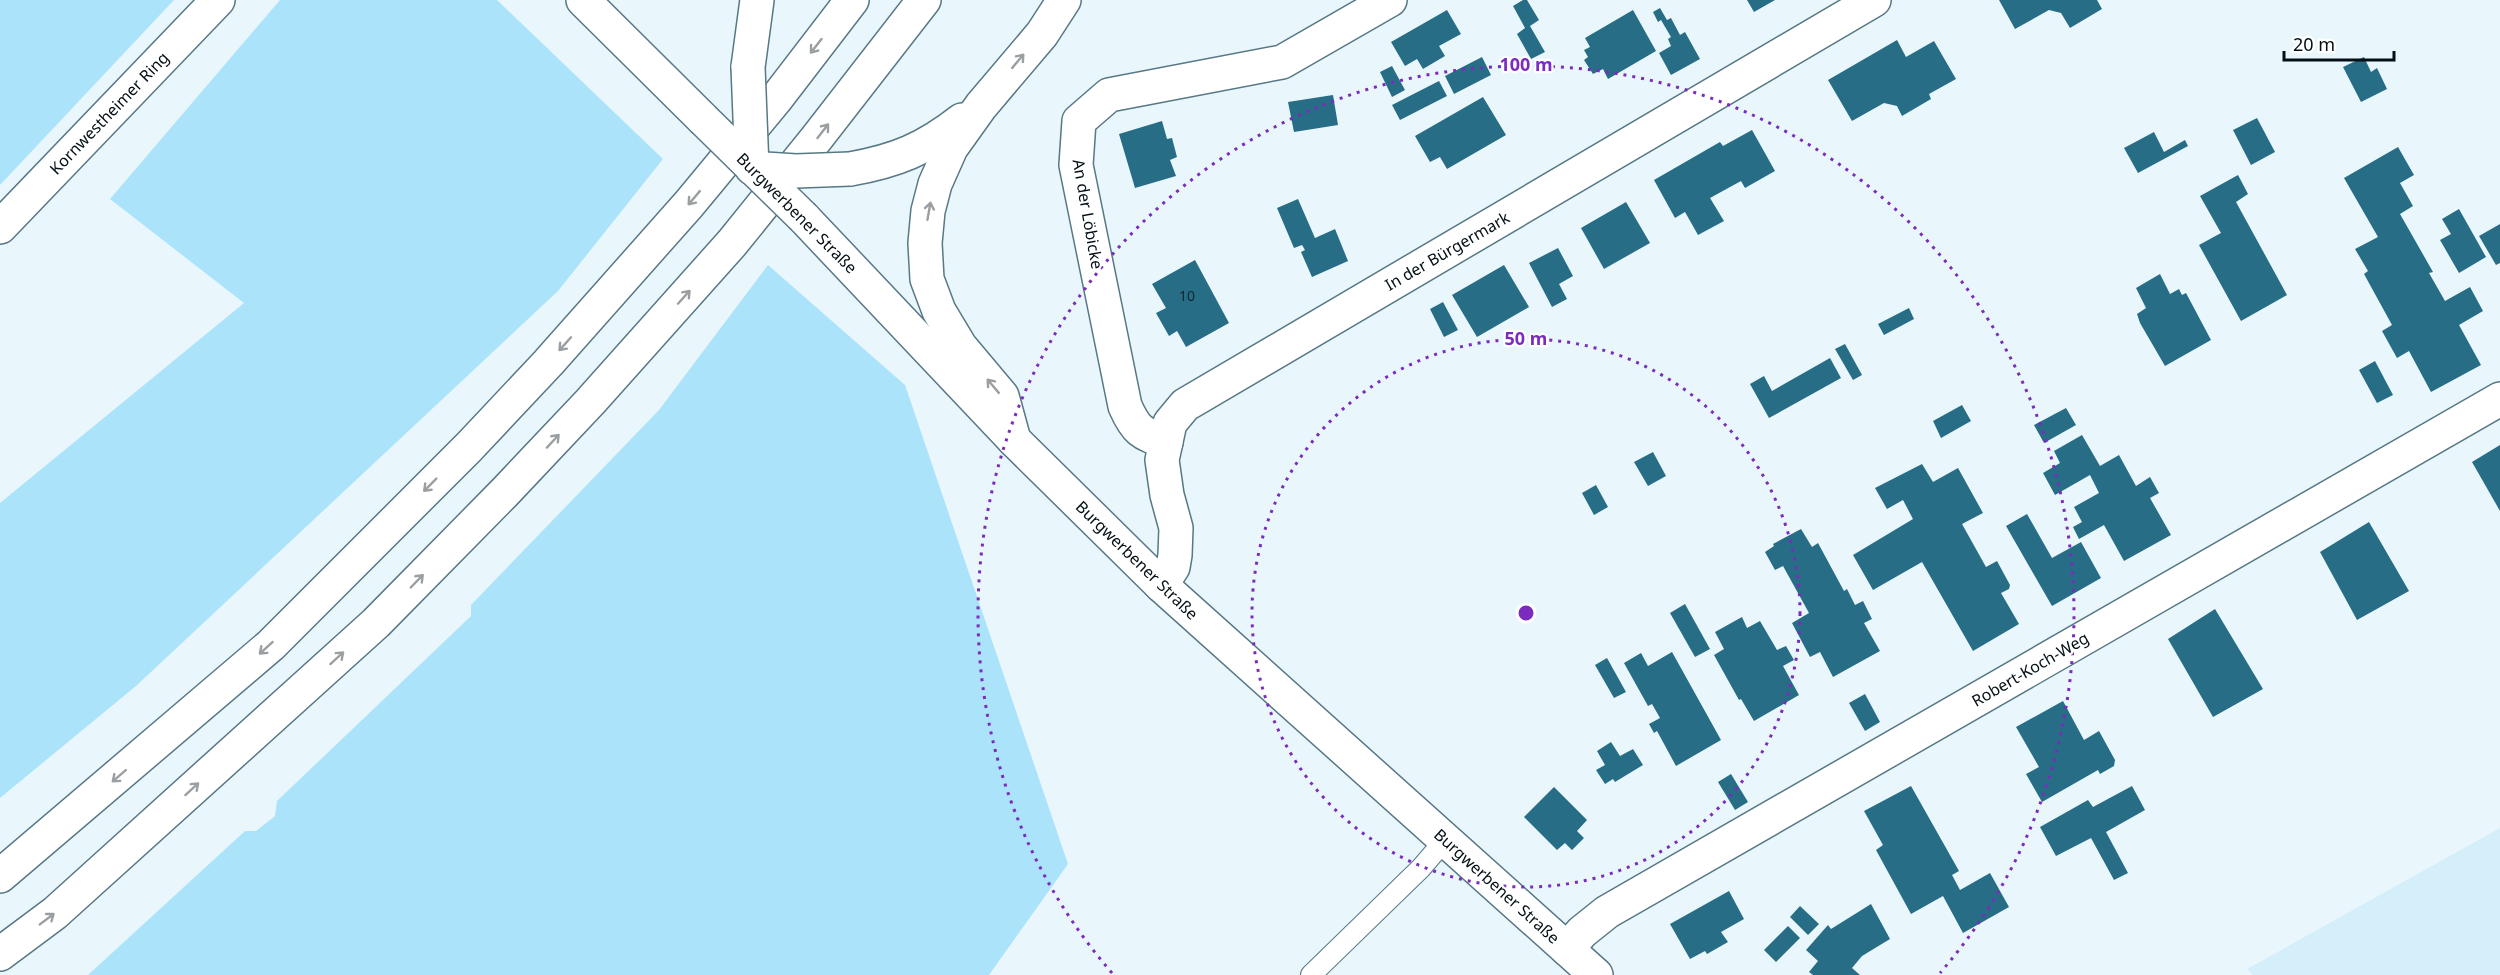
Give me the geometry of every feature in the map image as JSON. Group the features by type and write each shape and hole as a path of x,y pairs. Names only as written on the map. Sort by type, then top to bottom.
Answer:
{"main road":[{"name":"Kornwestheimer Ring","path":"0,227 218,0"},
{"name":"Burgwerbener Straße","path":"583,0 804,218 1014,440 1161,585 1596,975"},
{"path":"757,0 748,67 753,168 796,171 850,169 882,164 935,141 981,106"},
{"path":"0,876 271,645 469,447 548,363 689,204 776,99 852,0"},
{"path":"0,954 55,913 376,623 505,492 590,402 732,243 924,0"},
{"path":"1014,440 1002,396 960,346 939,311 927,279 925,243 928,211 935,184 951,148 981,106 1042,34 1064,0"},
{"name":"An der Löbicke","path":"1166,442 1141,433 1132,423 1125,406 1076,165 1079,122 1109,95 1282,62 1390,0"},
{"name":"In der Bürgermark","path":"1161,585 1173,567 1176,528 1167,495 1162,460 1170,423 1185,405 1874,0"},
{"name":"Robert-Koch-Weg","path":"1567,949 1582,932 1606,912 2500,399"}],"lane":[{"path":"1311,975 1421,868 1445,840"}],"shaded area":[{"path":"0,0 174,0 0,185"},
{"path":"280,0 497,0 663,159 558,291 136,686 0,798 0,503 244,303 110,199"},
{"path":"768,265 905,385 1068,864 989,975 88,975 245,831 256,831 275,816 277,801 471,616 471,605 659,410"},
{"path":"2500,828 2500,975 2253,975 2247,969"}],"building":[{"path":"1527,0 1539,20 1530,26 1545,52 1531,59 1517,34 1525,28 1513,6"},
{"path":"1747,0 1775,0 1754,12"},
{"path":"1999,0 2097,0 2102,9 2070,28 2061,13 2049,10 2015,29"},
{"path":"1660,8 1667,20 1671,18 1680,35 1685,32 1700,59 1671,75 1659,53 1671,46 1668,39 1671,37 1661,20 1658,22 1653,12"},
{"path":"1447,10 1461,34 1439,46 1445,56 1423,69 1417,59 1405,66 1391,42"},
{"path":"1633,10 1656,51 1608,79 1603,69 1593,74 1584,60 1588,57 1584,50 1590,47 1585,38"},
{"path":"1897,40 1906,57 1934,41 1956,79 1929,94 1931,99 1902,116 1897,106 1884,103 1852,121 1828,80"},
{"path":"1482,57 1491,75 1454,94 1445,76"},
{"path":"2364,57 2371,72 2377,68 2387,89 2361,102 2343,67"},
{"path":"1392,66 1405,90 1392,97 1380,72"},
{"path":"1439,81 1447,96 1400,120 1392,105"},
{"path":"1333,95 1338,125 1294,132 1288,102"},
{"path":"1483,97 1506,135 1447,169 1440,157 1430,162 1415,136"},
{"path":"2257,118 2275,152 2251,165 2233,130"},
{"path":"1162,121 1167,139 1172,138 1177,157 1170,160 1176,176 1135,188 1119,134"},
{"path":"1752,130 1775,171 1745,188 1741,181 1710,198 1724,221 1698,235 1685,212 1675,218 1654,180 1720,142 1723,146"},
{"path":"2154,132 2164,152 2185,140 2188,146 2138,173 2124,148"},
{"path":"2398,147 2414,175 2400,183 2413,206 2400,214 2433,272 2429,273 2445,301 2470,287 2483,311 2459,325 2481,365 2431,392 2409,351 2397,358 2382,331 2392,325 2364,274 2368,271 2355,249 2378,237 2344,178"},
{"path":"2238,175 2248,194 2236,202 2287,295 2241,321 2199,245 2221,233 2200,196"},
{"path":"1298,199 1315,238 1335,229 1348,261 1312,277 1301,252 1305,250 1302,245 1294,248 1277,208"},
{"path":"1626,202 1650,243 1604,269 1581,228"},
{"path":"2459,209 2486,257 2459,273 2440,240 2451,234 2442,219"},
{"path":"2500,224 2500,263 2496,265 2479,236"},
{"path":"1558,248 1573,276 1559,284 1567,299 1552,307 1529,263"},
{"path":"1195,260 1229,323 1186,347 1177,331 1169,336 1156,313 1166,308 1152,284"},
{"path":"1504,265 1529,307 1477,337 1452,295"},
{"path":"2160,274 2170,294 2179,289 2182,295 2186,293 2211,340 2165,366 2137,314 2146,308 2136,288"},
{"path":"1443,302 1458,330 1444,337 1430,309"},
{"path":"1909,308 1914,319 1884,335 1878,324"},
{"path":"1845,344 1862,375 1853,380 1835,349"},
{"path":"1830,358 1841,378 1769,418 1750,384 1764,376 1772,391"},
{"path":"2375,361 2393,395 2377,403 2359,370"},
{"path":"1962,405 1971,421 1941,438 1933,421"},
{"path":"2066,408 2076,425 2044,443 2034,425"},
{"path":"2082,435 2100,466 2119,455 2136,486 2150,477 2159,493 2150,498 2171,535 2124,561 2104,525 2079,539 2073,527 2082,522 2074,507 2099,493 2090,475 2055,495 2043,473 2060,463 2054,451"},
{"path":"2500,445 2500,511 2472,462"},
{"path":"1653,452 1666,476 1648,486 1634,462"},
{"path":"1922,464 1933,482 1958,468 1983,513 1962,524 1986,567 1997,561 2010,585 2009,589 2001,593 2019,624 1973,651 1922,562 1873,590 1853,555 1913,519 1903,500 1887,509 1875,488"},
{"path":"1596,485 1608,507 1594,515 1582,493"},
{"path":"2027,514 2052,558 2081,542 2101,578 2052,606 2006,526"},
{"path":"2369,522 2409,591 2357,620 2320,552"},
{"path":"1801,529 1812,547 1818,543 1844,591 1847,589 1855,605 1863,601 1872,619 1864,623 1880,651 1833,677 1820,652 1810,657 1792,623 1809,613 1783,566 1775,570 1765,552 1774,546 1773,544"},
{"path":"1685,604 1710,649 1695,657 1670,613"},
{"path":"2215,609 2263,689 2213,717 2168,639"},
{"path":"1742,617 1747,628 1760,621 1777,650 1786,646 1794,660 1783,666 1799,695 1754,721 1741,699 1739,700 1714,655 1724,649 1715,632"},
{"path":"1672,652 1721,740 1676,766 1657,731 1654,733 1649,724 1660,718 1652,704 1648,706 1624,663 1641,653 1648,666"},
{"path":"1607,658 1626,692 1614,698 1595,665"},
{"path":"1865,694 1880,722 1865,731 1849,703"},
{"path":"2063,701 2084,740 2099,731 2115,760 2114,766 2100,774 2098,770 2042,802 2026,774 2039,767 2016,727"},
{"path":"1611,742 1620,756 1633,749 1643,765 1615,782 1613,779 1605,784 1596,770 1605,765 1597,751"},
{"path":"1731,774 1748,802 1735,810 1718,782"},
{"path":"1911,786 1959,871 1952,875 1960,890 1990,873 2009,907 1963,933 1943,896 1911,914 1876,850 1883,845 1864,811"},
{"path":"2132,786 2145,810 2106,832 2128,873 2114,880 2091,838 2056,856 2040,827 2088,800 2093,807"},
{"path":"1554,787 1587,820 1577,831 1584,838 1572,850 1565,843 1557,850 1524,817"},
{"path":"1729,891 1744,919 1721,932 1728,942 1707,954 1705,951 1690,959 1670,924"},
{"path":"1871,904 1890,939 1862,956 1852,968 1860,975 1813,975 1809,972 1818,961 1806,950 1828,925 1831,929"},
{"path":"1800,906 1819,924 1808,935 1790,917"},
{"path":"1788,926 1800,938 1776,962 1764,950"}]}
